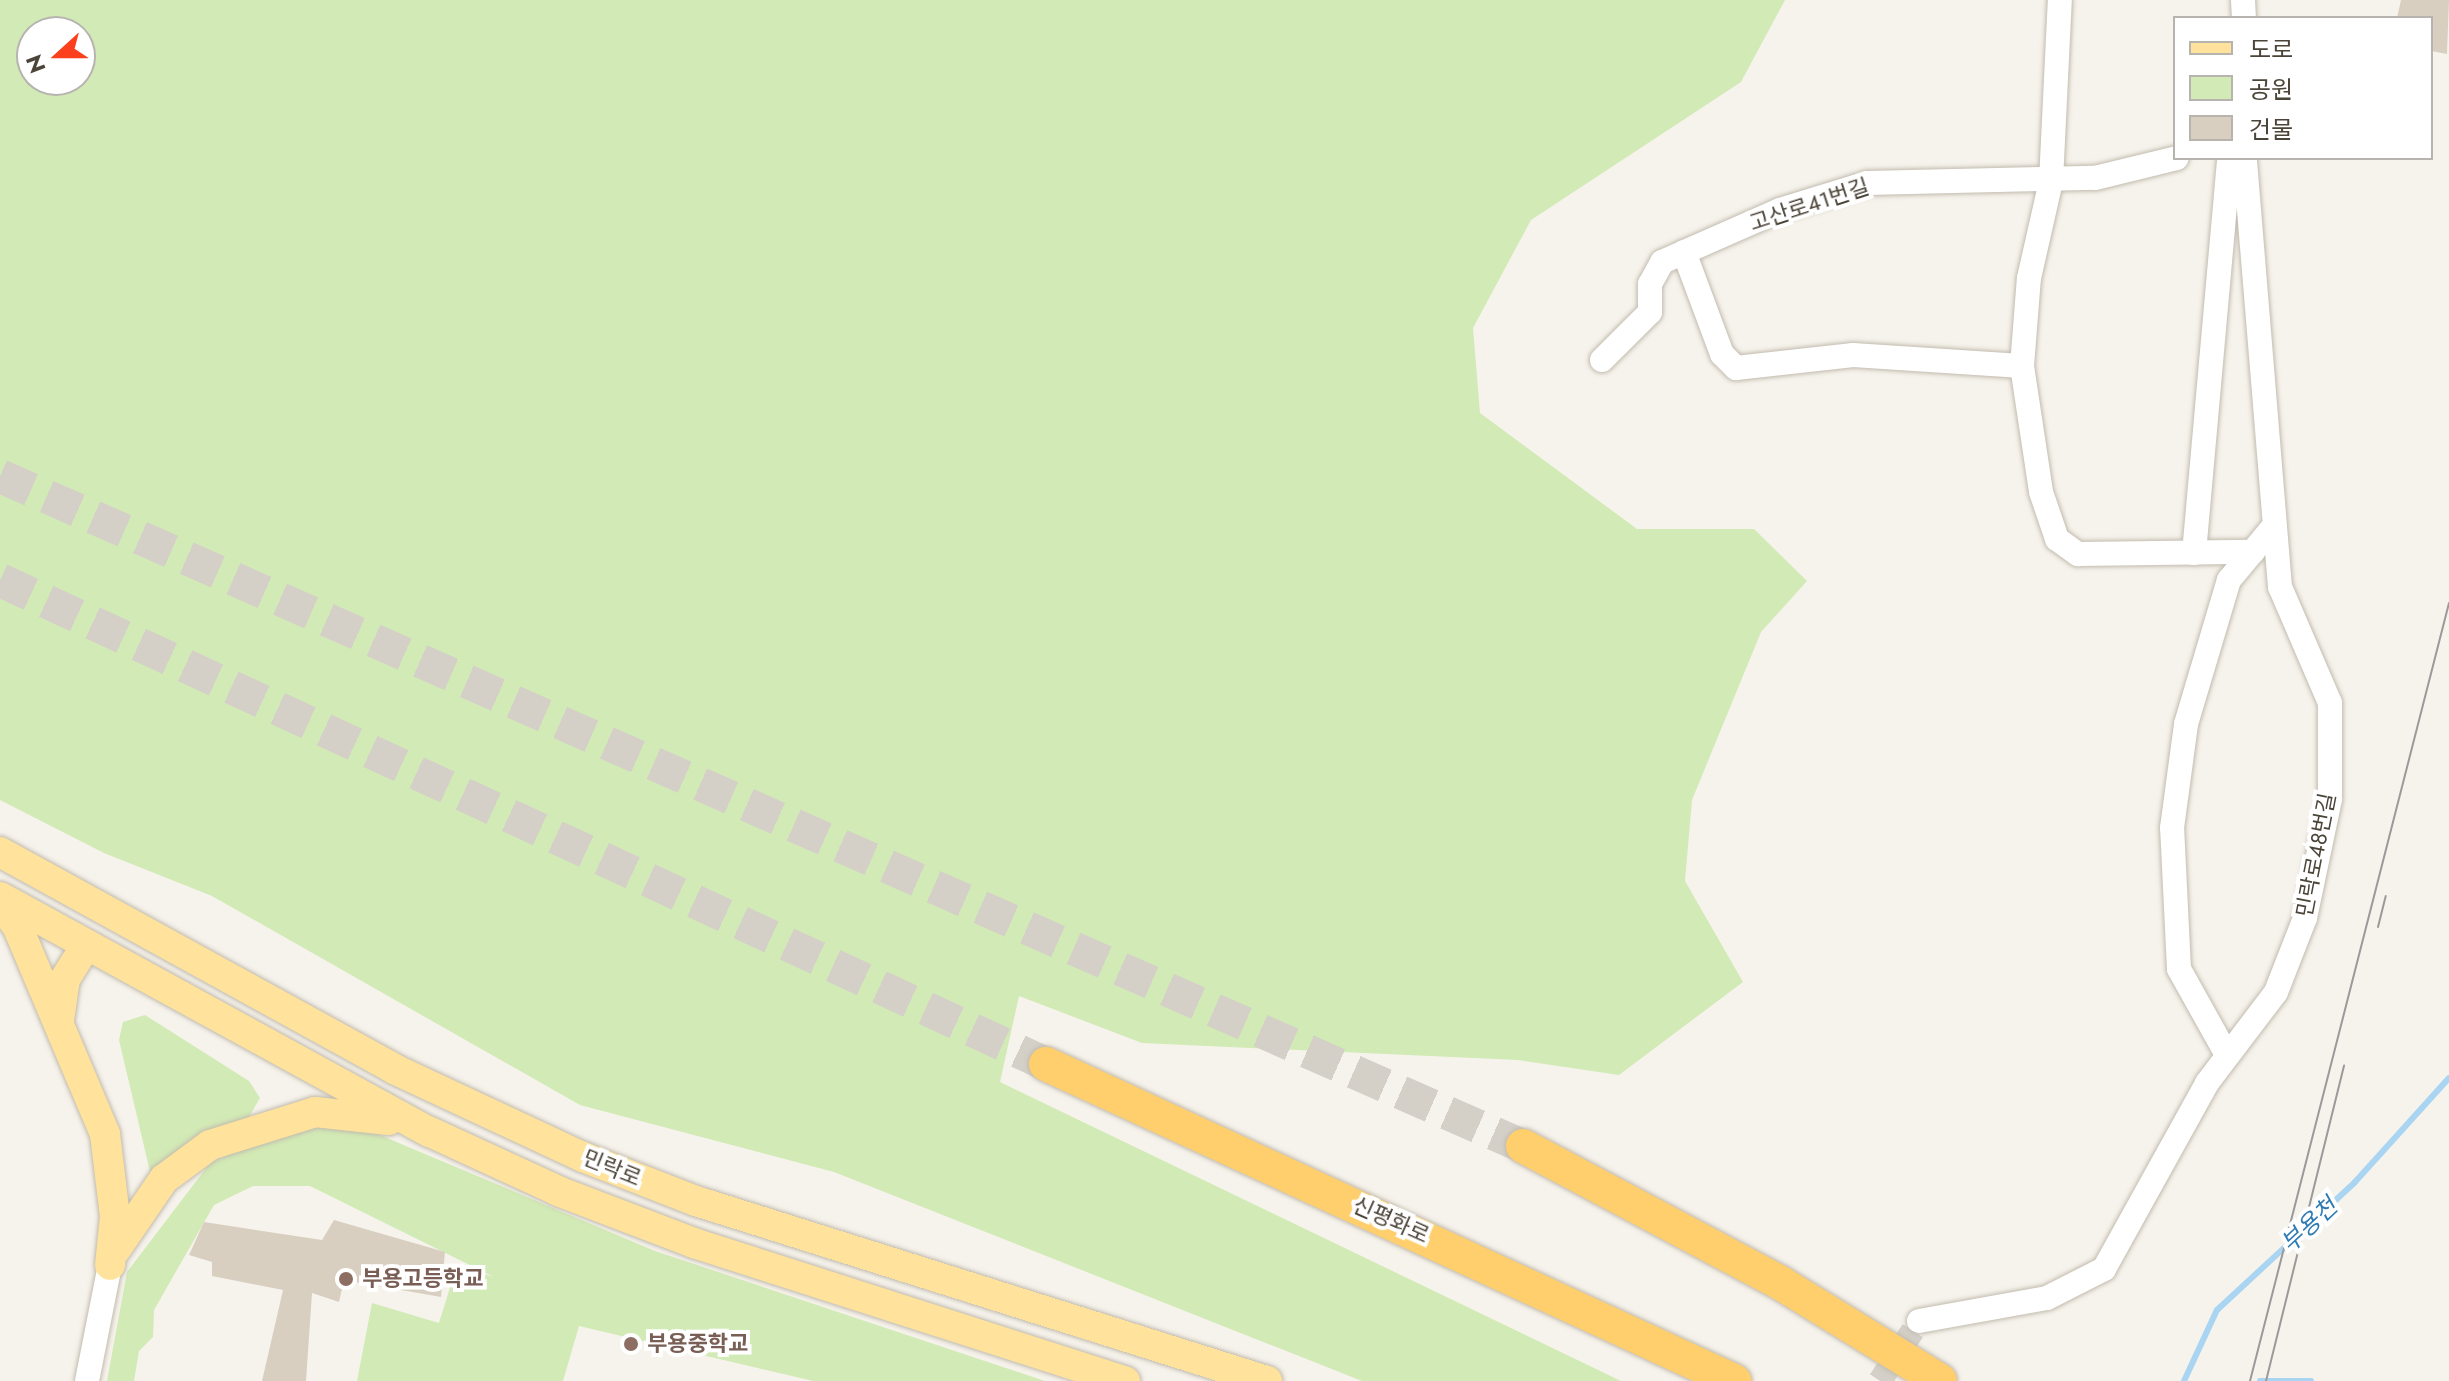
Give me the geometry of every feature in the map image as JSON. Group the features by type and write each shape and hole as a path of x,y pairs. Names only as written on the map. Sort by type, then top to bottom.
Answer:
{"highway":[{"name":"신평화로","path":"1046,1064 1734,1381"},
{"path":"1523,1146 1782,1284 1940,1381"}],"main road":[{"name":"민락로","path":"0,852 394,1069 583,1157 696,1201 1267,1381"},
{"name":"민락로","path":"0,900 430,1132 694,1243 1125,1381"},
{"path":"0,900 59,1022 105,1134 115,1217 110,1265"},
{"path":"59,1022 65,979 86,945"},
{"path":"110,1265 164,1179 233,1135 315,1112 430,1132"}],"street":[{"path":"2060,0 2051,181 2029,278 2022,366 2041,492 2057,539 2078,554 2253,552"},
{"name":"고산로41번길","path":"1602,360 1650,312 1650,284 1662,262 1867,183 2051,181 2173,159"},
{"path":"2194,553 2229,160"},
{"name":"민락로48번길","path":"1919,1321 2047,1298 2104,1269 2227,1055 2276,992 2305,918 2330,799 2330,703 2321,670 2286,612 2274,526 2245,160"},
{"path":"1684,252 1722,354 1736,368 1853,355 2022,366"},
{"path":"2227,1055 2179,969 2172,828 2186,724 2229,580 2274,526"},
{"path":"87,1381 110,1265"}],"green space":[{"path":"0,0 1785,0 1741,82 1531,220 1473,328 1480,413 1637,529 1754,529 1807,581 1761,632 1692,800 1685,881 1743,982 1619,1075 1518,1060 1142,1043 1019,996 1000,1082 1621,1381 1362,1381 834,1172 580,1105 212,896 104,853 0,800"},
{"path":"145,1015 249,1081 260,1098 249,1117 152,1180 119,1040 123,1022"},
{"path":"349,1122 655,1251 1045,1381 813,1381 579,1326 563,1381 357,1381 372,1303 439,1323 457,1265 494,1277 310,1186 253,1186 214,1205 154,1310 153,1337 139,1351 134,1381 107,1381 127,1272 210,1163 281,1131"}],"building":[{"path":"2401,0 2449,0 2447,54 2433,51 2433,16 2397,16"},
{"path":"334,1220 445,1252 441,1297 344,1280 339,1302 312,1293 306,1381 262,1381 283,1290 212,1276 212,1262 189,1255 204,1222 322,1240"}],"waterway":[{"name":"부용천","path":"2184,1381 2217,1310 2355,1182 2449,1078"},
{"path":"2260,1381 2311,1381"}],"tunnel":[{"path":"0,476 1523,1146"},
{"path":"0,580 1046,1064"},
{"path":"1880,1381 1919,1321"}],"tram line":[{"path":"2250,1381 2449,603"},
{"path":"2378,927 2386,896"},
{"path":"2266,1381 2344,1066"}],"place":[{"name":"부용고등학교","path":"346,1279"},
{"name":"부용중학교","path":"631,1344"}]}
